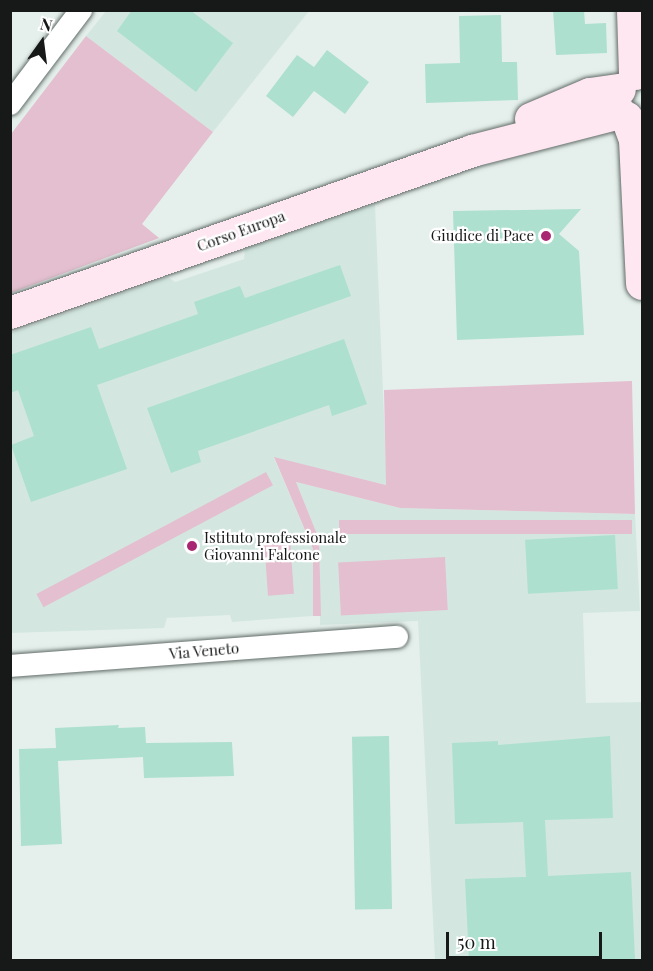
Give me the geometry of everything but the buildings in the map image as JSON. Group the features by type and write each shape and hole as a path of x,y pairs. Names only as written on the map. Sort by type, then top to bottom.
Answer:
{"street":[{"path":"10,104 81,10"},
{"path":"633,10 632,94 642,285"},
{"name":"Corso Europa","path":"10,313 471,151 590,94 632,94"},
{"name":"Via Veneto","path":"10,666 397,637"}],"shaded area":[{"path":"106,11 309,11 213,132 86,36"},
{"path":"86,36 213,132 142,224 159,238 11,293 11,134"},
{"path":"375,204 387,485 274,458 313,549 313,616 232,622 230,615 167,618 164,628 11,633 10,333 168,277 175,282 244,259 245,249"},
{"path":"632,381 635,514 400,508 296,482 319,539 321,616 313,616 313,549 274,457 386,485 384,390"},
{"path":"266,472 273,485 43,607 36,594"},
{"path":"296,482 400,508 635,514 640,611 583,613 586,703 642,702 642,960 435,960 418,621 320,625 319,539"},
{"path":"339,520 632,520 632,534 339,534"},
{"path":"290,538 294,594 268,596 264,540"},
{"path":"445,557 448,610 341,616 338,563"}],"place":[{"name":"Giudice di Pace","path":"546,236"},
{"name":"Istituto professionale Giovanni Falcone","path":"192,546"}]}
